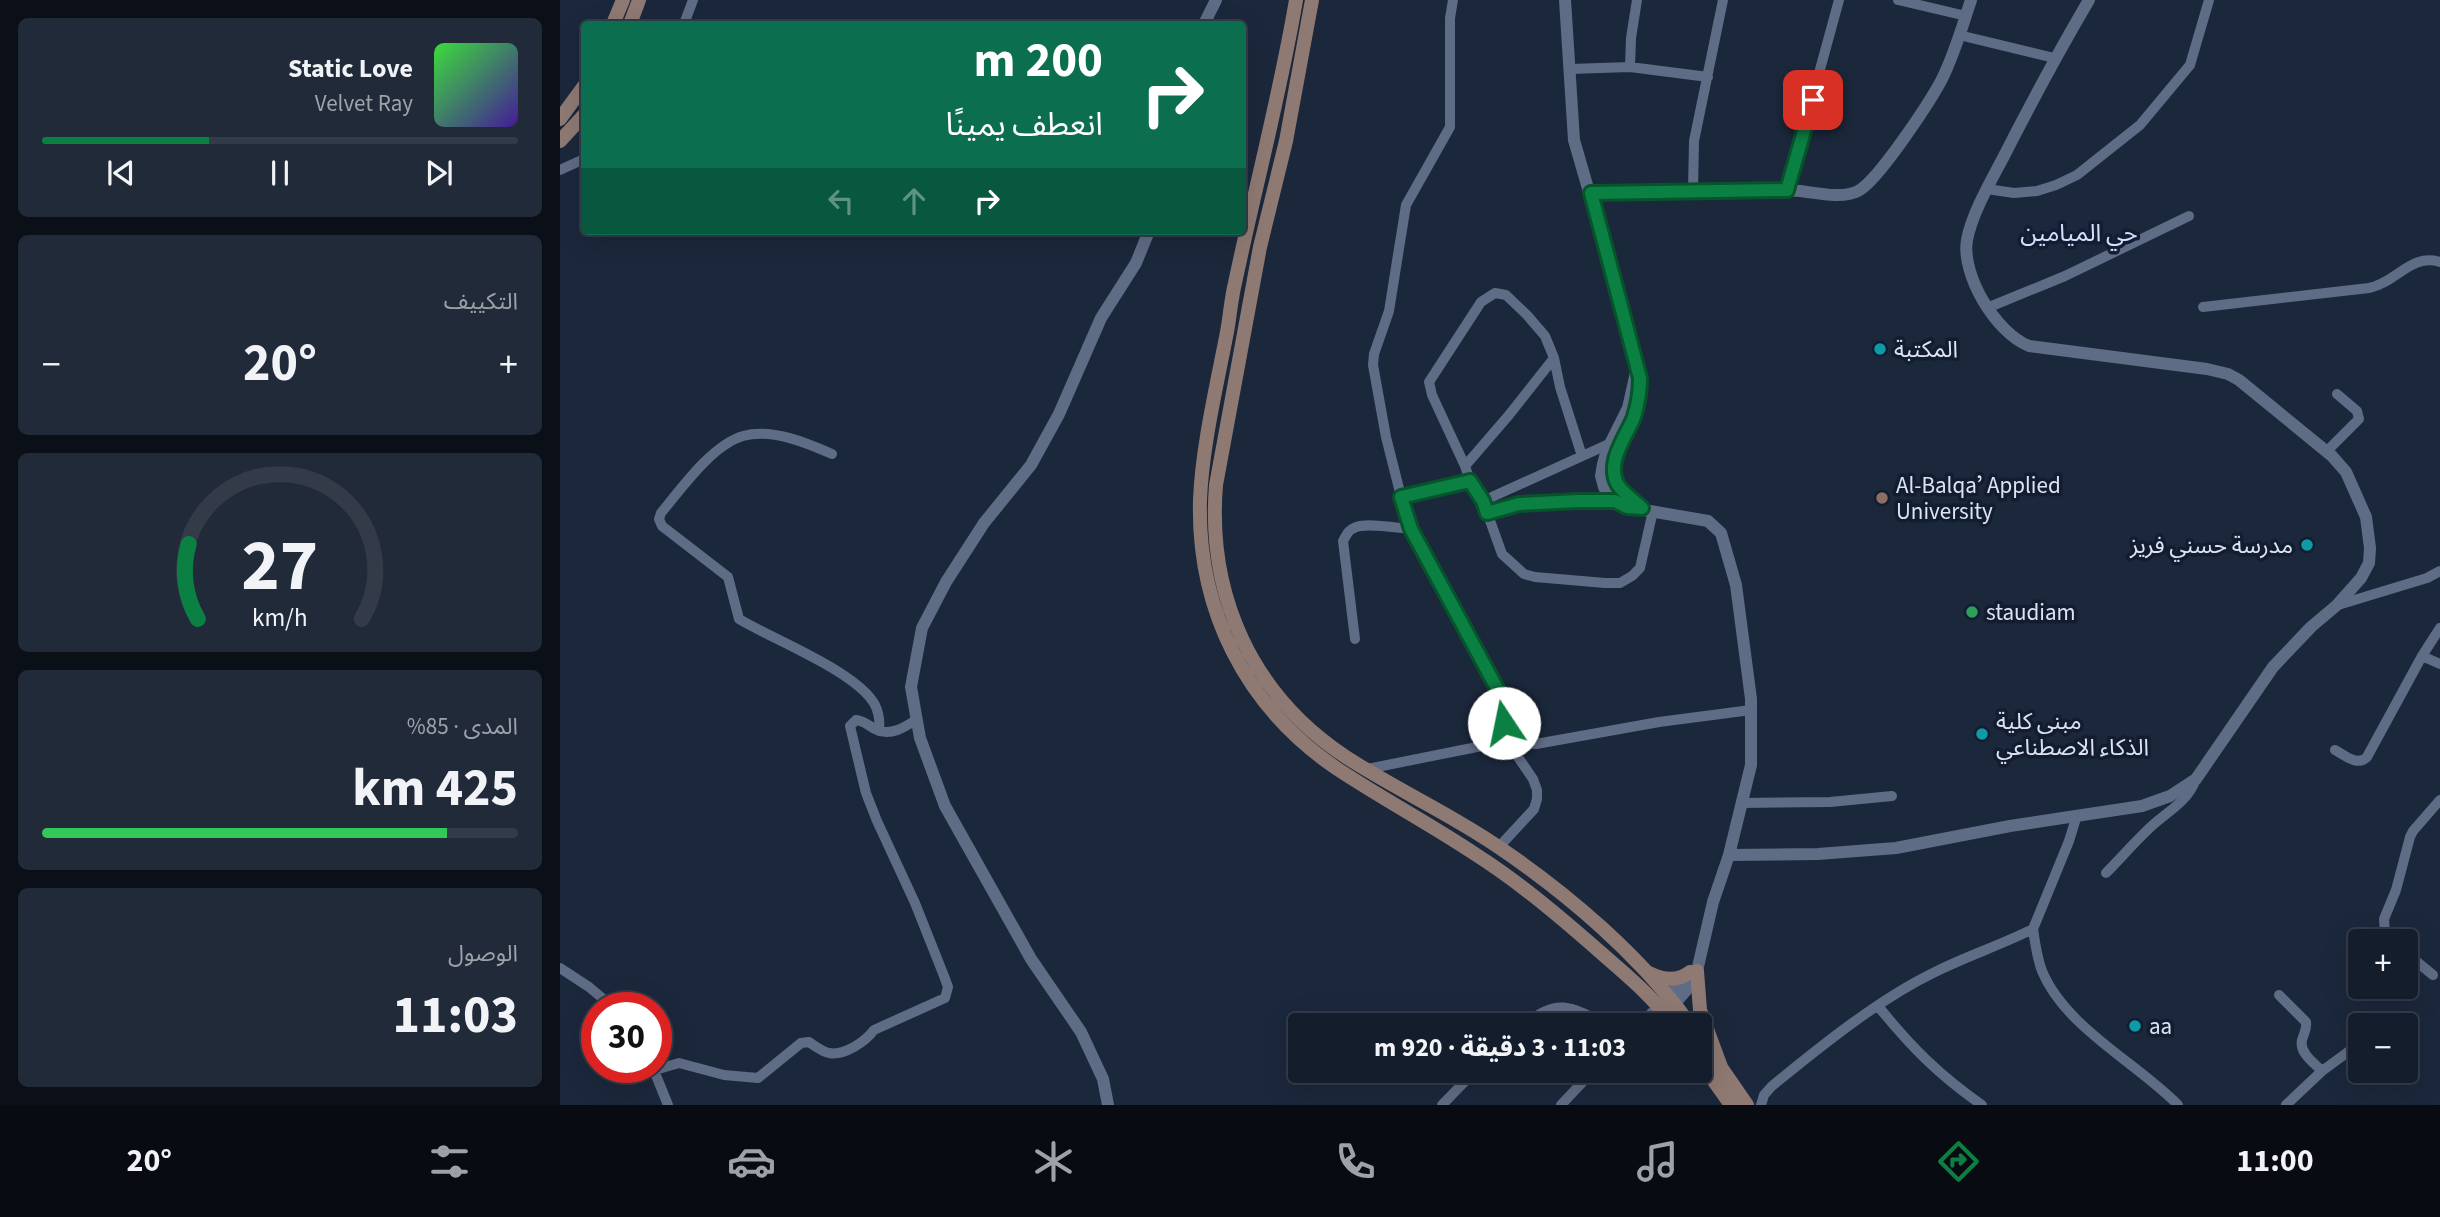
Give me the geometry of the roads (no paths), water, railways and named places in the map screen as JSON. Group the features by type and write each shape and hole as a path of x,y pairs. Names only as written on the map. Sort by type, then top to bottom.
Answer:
{"main road":[{"path":"614,21 623,0"},
{"path":"631,21 639,0"},
{"path":"1296,0 1217,383 1200,496 1204,566 1219,620 1229,646 1261,698 1282,724 1335,767 1476,854 1514,881 1668,1009"},
{"path":"1312,0 1216,485 1213,519 1220,569 1238,631 1266,683 1306,727 1347,757 1460,821 1583,910 1645,972 1668,1009"},
{"path":"560,119 581,90"},
{"path":"560,141 581,118"},
{"path":"1244,244 1261,247"},
{"path":"1645,972 1681,979 1693,971 1700,1010 1721,1067"},
{"path":"1712,1055 1746,1105"},
{"path":"1712,1078 1731,1105"}],"street":[{"path":"685,21 693,0"},
{"path":"1206,21 1216,0"},
{"path":"1453,0 1450,18 1450,127 1406,205 1389,312 1374,354 1373,365 1386,437 1411,529 1500,694 1507,741 1533,779 1537,799 1534,809 1499,847"},
{"path":"1565,0 1574,140 1591,193 1640,378 1634,416 1618,453 1614,472 1619,487 1648,509"},
{"path":"1630,67 1637,0"},
{"path":"1693,190 1694,141 1723,0"},
{"path":"1787,190 1839,0"},
{"path":"1898,0 1966,16"},
{"path":"1591,193 1787,190 1851,194 1869,185 1941,81 1971,0"},
{"path":"1729,855 1818,854 1896,848 2156,802 2196,779 2213,758 2273,667 2311,627 2337,605 2361,578 2369,563 2366,517 2353,484 2339,462 2228,374 2019,342 2007,333 1987,308 1979,292 1968,262 1968,235 1987,190 2054,58 2089,0"},
{"path":"1987,190 2014,193 2056,186 2077,175 2140,125 2190,65 2209,0"},
{"path":"1959,34 2054,58"},
{"path":"1570,69 1630,67 1708,77"},
{"path":"562,165 581,160"},
{"path":"1987,308 2065,276 2189,216"},
{"path":"1108,1105 1103,1079 1082,1032 1031,959 945,806 925,755 911,687 922,628 946,582 1001,500 1031,465 1059,414 1101,318 1136,263 1147,235"},
{"path":"2203,307 2368,288 2387,283 2420,260 2440,262"},
{"path":"1582,456 1567,412 1554,358 1545,336 1506,295 1495,293 1483,299 1429,382 1432,395 1470,481 1483,501 1502,554 1524,574 1620,583 1640,568 1648,509"},
{"path":"1465,466 1554,358"},
{"path":"1637,368 1628,408 1611,443 1601,476 1608,495 1627,507 1708,521 1721,533 1736,584 1751,710 1751,765 1729,855 1690,986 1668,1009"},
{"path":"2327,451 2359,419 2357,411 2337,394"},
{"path":"832,454 801,441 773,436 756,435 737,439 703,465 661,513 659,519 662,526 728,577 739,619 846,677 870,697 877,711 879,731"},
{"path":"1483,501 1611,443"},
{"path":"1401,497 1470,481"},
{"path":"1487,513 1519,504 1615,501"},
{"path":"1355,639 1343,541 1347,533 1354,527 1365,526 1411,529"},
{"path":"2337,605 2427,578 2440,571"},
{"path":"2335,750 2357,762 2367,757 2440,628"},
{"path":"2422,656 2440,664"},
{"path":"1367,769 1507,741 1536,744 1659,722 1751,710"},
{"path":"672,1065 679,1063 724,1075 758,1078 801,1043 809,1042 828,1052 842,1051 866,1040 874,1030 945,998 948,987 944,976 866,793 850,726 856,720 861,720 879,731 899,730 916,720"},
{"path":"2106,873 2154,824 2183,801 2193,789 2196,779"},
{"path":"1741,803 1830,802 1892,796"},
{"path":"2385,929 2384,919 2396,890 2410,837 2440,800"},
{"path":"2077,815 2033,929 2038,960 2059,1000 2091,1032 2178,1105"},
{"path":"1761,1105 1764,1095 1772,1086 1878,1006 1934,972 2033,929"},
{"path":"2418,963 2433,975"},
{"path":"560,968 595,992"},
{"path":"2279,995 2306,1022 2303,1050 2322,1071"},
{"path":"1539,1013 1558,1006 1585,1013"},
{"path":"1878,1006 1920,1055 1982,1105"},
{"path":"2286,1105 2322,1071 2348,1052"},
{"path":"659,1083 668,1105"},
{"path":"1442,1105 1463,1083"},
{"path":"1564,1104 1582,1083"}],"place":[{"name":"المكتبة","path":"1880,349"},
{"name":"Al-Balqaʼ Applied University","path":"1882,498"},
{"name":"مدرسة حسني فريز","path":"2307,545"},
{"name":"staudiam","path":"1972,612"},
{"name":"مبنى كلية الذكاء الاصطناعي","path":"1982,734"},
{"name":"aa","path":"2135,1026"}],"district":[{"name":"حي الميامين","path":"2079,233"}]}
